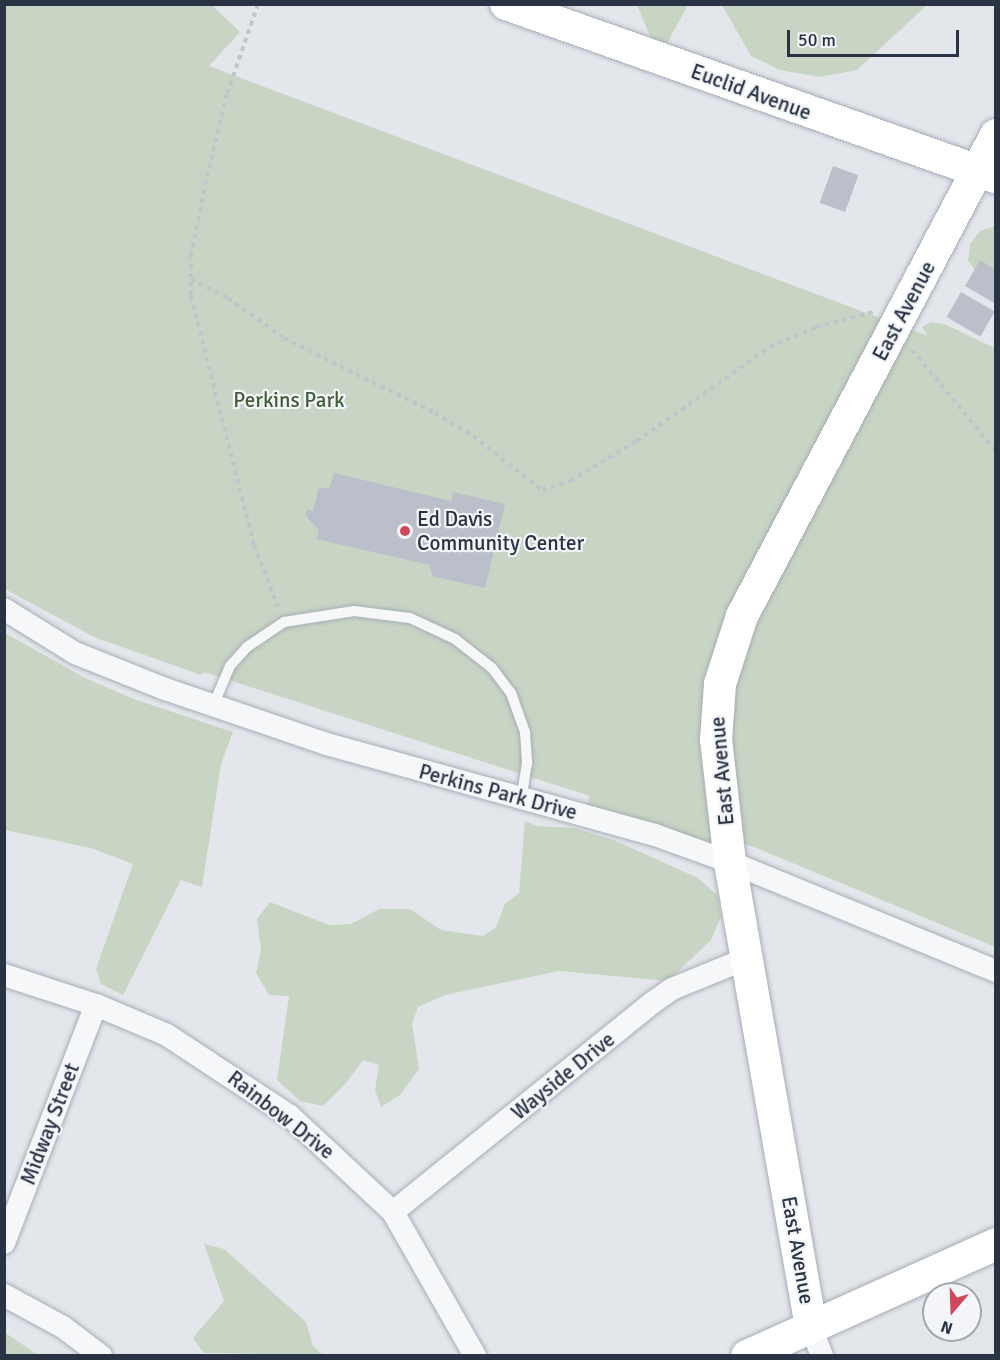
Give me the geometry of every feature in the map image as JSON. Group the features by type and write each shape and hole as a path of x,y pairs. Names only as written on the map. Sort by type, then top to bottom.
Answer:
{"street":[{"name":"Euclid Avenue","path":"506,4 986,174"},
{"name":"East Avenue","path":"822,1356 811,1326 763,1041 745,958 730,862 716,740 717,702 729,649 742,616 894,331 986,174 996,135"},
{"name":"Perkins Park Drive","path":"4,609 75,653 213,706 521,799 655,835 730,862 996,971"},
{"name":"Wayside Drive","path":"393,1212 652,1003 672,989 745,958"},
{"name":"Rainbow Drive","path":"4,975 96,1005 167,1035 247,1085 290,1116 393,1212 475,1356"},
{"name":"Midway Street","path":"4,1243 96,1005"},
{"path":"747,1356 996,1244"},
{"path":"4,1295 63,1327 101,1356"}],"lane":[{"path":"213,706 230,666 247,647 284,622 354,611 410,618 455,639 492,668 511,693 525,732 527,763 521,799"}],"path":[{"path":"258,4 227,94 191,255 191,296 254,545 284,622"},
{"path":"191,279 228,298 284,338 435,413 473,436 542,490 570,480 637,441 748,360 816,327 870,311 884,316 894,331 996,451"}],"green space":[{"name":"Perkins Park","path":"4,5 212,5 240,32 209,66 928,336 922,327 931,322 944,324 995,348 995,947 754,847 728,839 730,862 584,816 590,796 204,672 201,675 94,637 5,589"},
{"path":"637,5 688,5 666,45 650,36"},
{"path":"722,5 927,5 857,70 820,77 780,70 751,56"},
{"path":"995,226 995,296 968,261 970,244 980,231"},
{"path":"5,633 85,678 134,699 233,732 221,764 202,887 181,880 123,995 101,984 96,969 133,864 91,848 5,830"},
{"path":"525,821 537,826 575,828 616,841 698,878 718,896 721,917 711,940 668,981 559,971 445,995 418,1007 412,1024 419,1069 400,1095 381,1107 375,1090 379,1065 363,1060 346,1083 323,1106 300,1101 277,1080 289,996 269,995 256,973 261,950 257,919 270,902 329,925 351,924 379,909 410,909 441,930 483,936 496,927 505,904 519,893"},
{"path":"204,1244 224,1249 306,1322 313,1346 323,1355 204,1353 193,1338 224,1301"},
{"path":"4,1332 35,1353 40,1355 5,1355"}],"building":[{"path":"833,166 858,175 845,212 820,203"},
{"path":"980,260 996,270 996,304 965,286"},
{"path":"961,292 995,312 980,337 946,317"},
{"path":"334,473 451,501 453,492 505,504 485,588 432,576 430,565 316,539 319,530 305,515 307,510 313,511 319,487 329,489"}],"place":[{"name":"Ed Davis Community Center","path":"405,531"}]}
